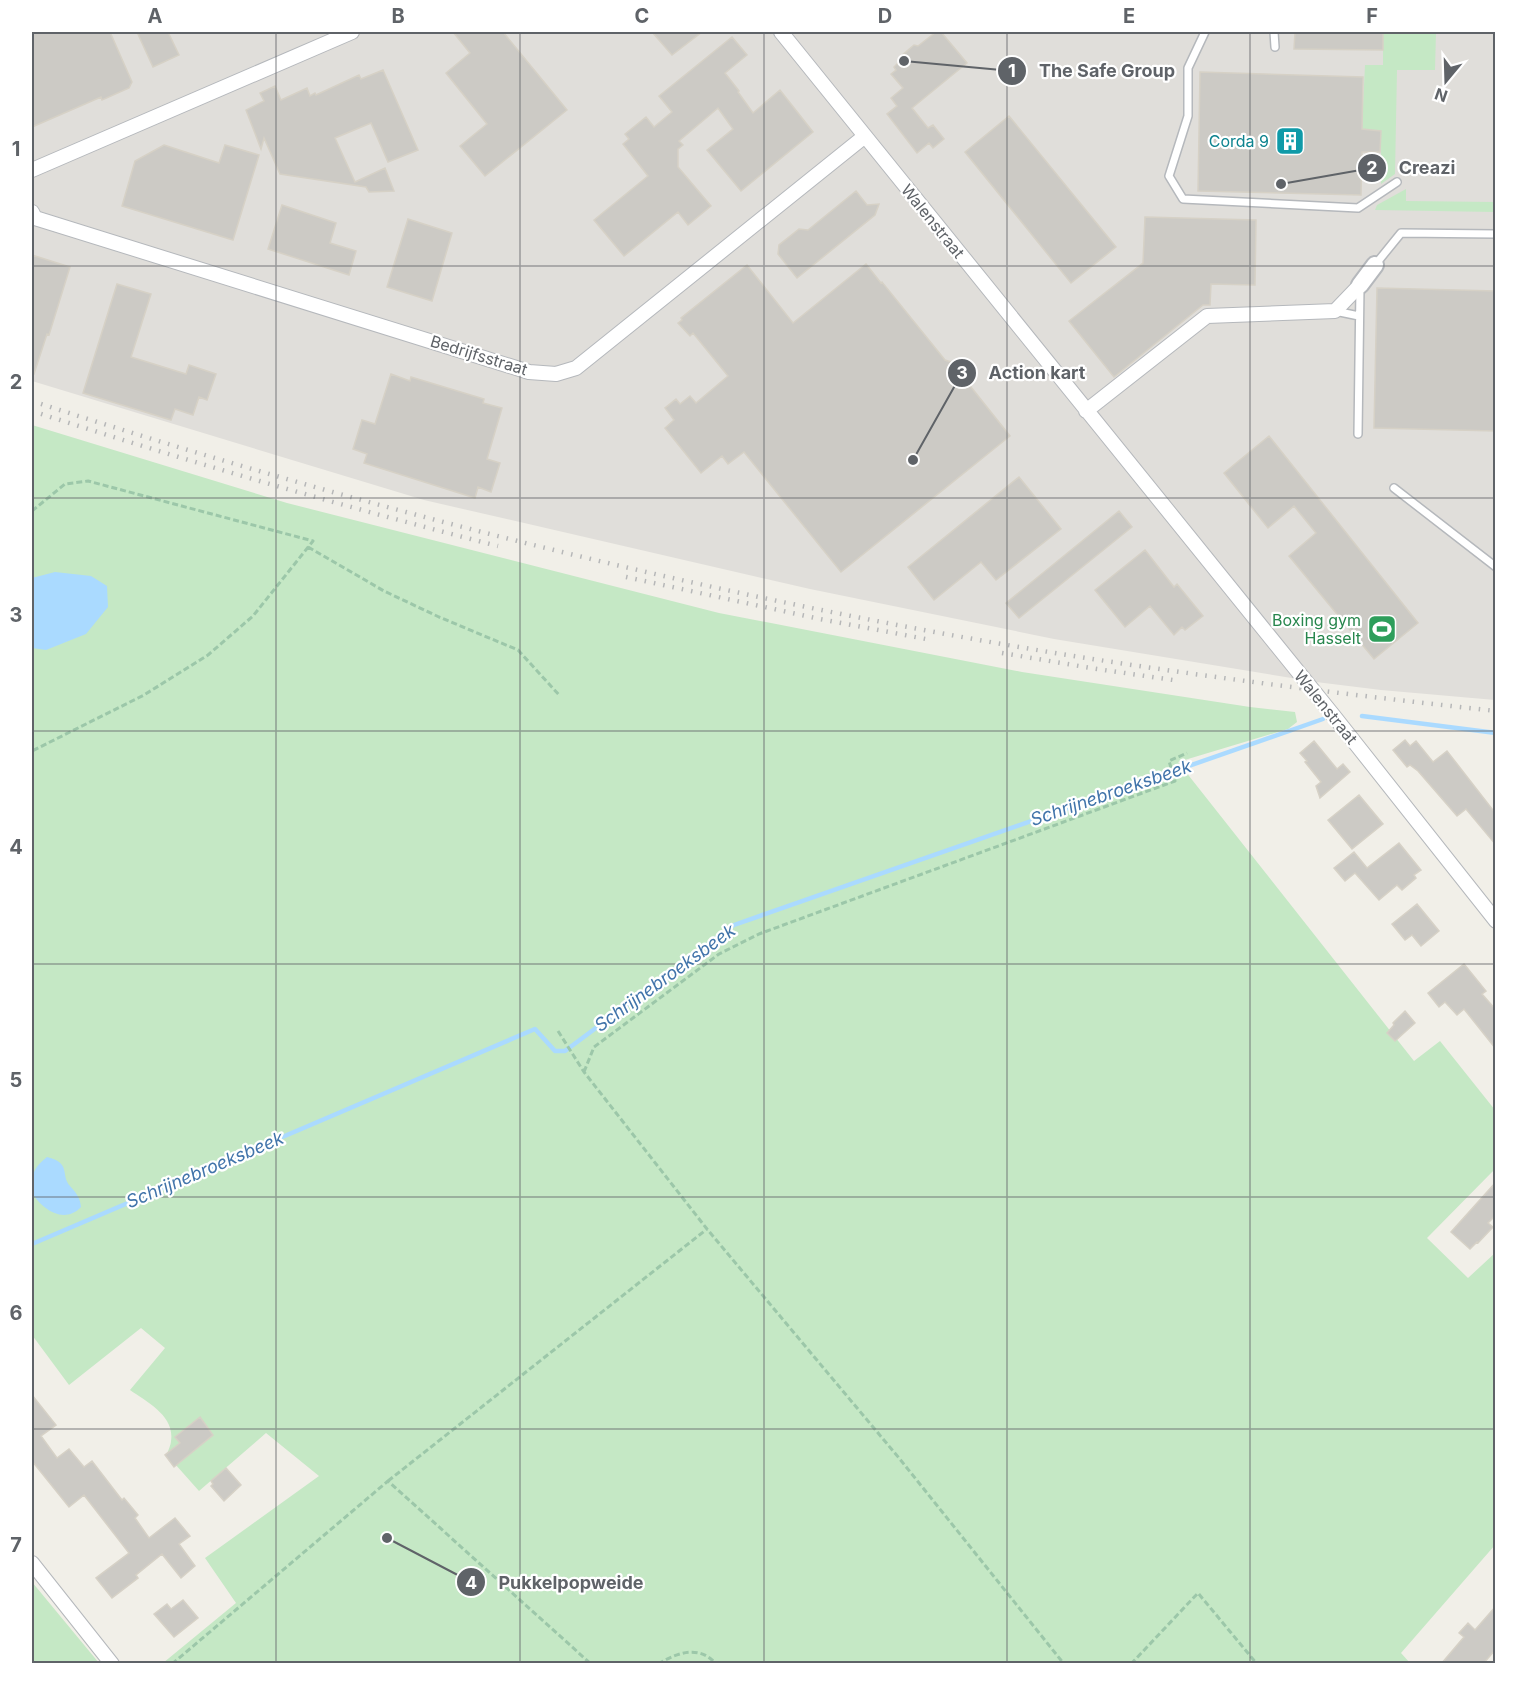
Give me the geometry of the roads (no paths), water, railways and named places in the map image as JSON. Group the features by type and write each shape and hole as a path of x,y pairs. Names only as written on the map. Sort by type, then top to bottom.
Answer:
{"street":[{"path":"32,171 352,32"},
{"name":"Walenstraat","path":"784,32 1496,921"},
{"name":"Bedrijfsstraat","path":"32,212 35,218 529,372 556,374 576,368 865,136"},
{"path":"1086,411 1207,316 1335,311 1360,285 1375,265"},
{"path":"32,1563 112,1664"}],"lane":[{"path":"1205,32 1188,68 1188,116 1169,176 1183,199 1358,208 1397,182"},
{"path":"1275,32 1275,48"},
{"path":"1375,265 1401,233 1496,234"},
{"path":"1358,434 1360,285"},
{"path":"1335,311 1359,316"},
{"path":"1394,489 1496,567"}],"water":[{"path":"55,572 91,576 107,586 108,607 86,634 46,650 32,648 32,578"},
{"path":"47,1157 63,1166 67,1182 79,1198 81,1207 68,1215 54,1213 47,1209 32,1193 34,1172"}],"waterway":[{"name":"Schrijnebroeksbeek","path":"1362,716 1496,733"},
{"name":"Schrijnebroeksbeek","path":"32,1244 535,1029 555,1051 565,1051 734,925 1323,719"}],"railway":[{"path":"32,401 145,437 373,503 602,562 834,613 1086,658 1291,687 1496,711"},
{"path":"32,411 264,482 498,546"},
{"path":"626,577 820,619 931,640"},
{"path":"1002,653 1180,681"}],"place":[{"name":"The Safe Group","path":"904,61"},
{"name":"Corda 9","path":"1290,141"},
{"name":"Creazi","path":"1281,184"},
{"name":"Action kart","path":"913,460"},
{"name":"Boxing gym Hasselt","path":"1382,629"},
{"name":"Pukkelpopweide","path":"387,1538"}]}
